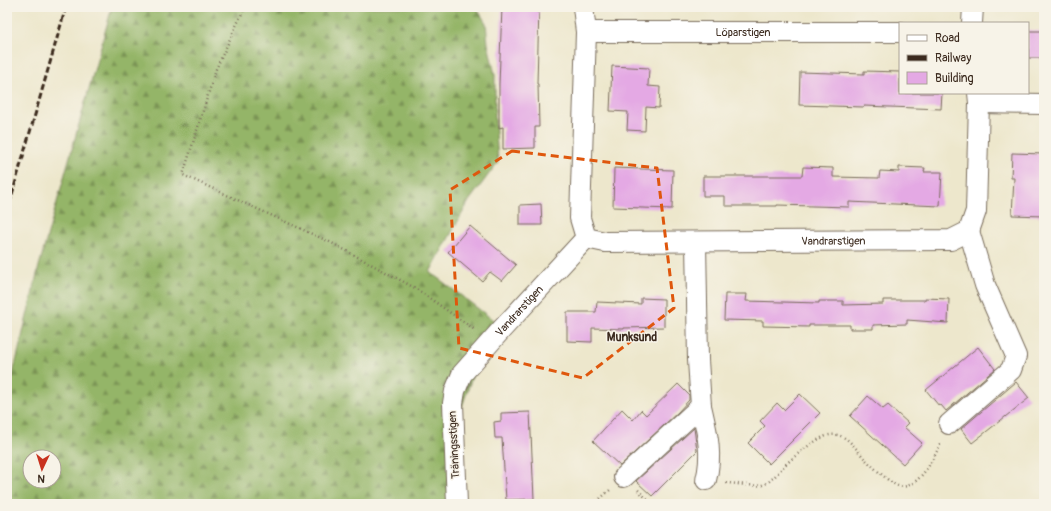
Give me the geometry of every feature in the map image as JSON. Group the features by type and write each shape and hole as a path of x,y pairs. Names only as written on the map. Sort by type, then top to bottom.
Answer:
{"street":[{"path":"583,7 586,32 579,210 586,238"},
{"path":"972,22 973,7"},
{"name":"Löparstigen","path":"586,32 899,32"},
{"path":"949,424 1011,370 1016,356 985,285 969,231 976,212 978,98 1044,104"},
{"name":"Vandrarstigen","path":"457,386 462,374 586,238 605,242 951,240 969,231"},
{"path":"696,242 698,360 701,406 708,439 710,459 706,480"},
{"name":"Träningsstigen","path":"457,386 452,409 457,504"},
{"path":"624,477 701,406"}],"path":[{"path":"245,7 216,69 183,175 339,246 415,288 491,342"},
{"path":"706,480 762,486 773,479 784,466 815,442 830,435 841,435 855,446 866,460 894,484 904,486 914,483 925,472 936,454 949,424"}],"highlighted area":[{"path":"512,151 657,168 674,308 583,378 459,348 450,190"}],"green space":[{"path":"112,7 476,7 486,23 488,44 495,75 495,119 498,162 469,201 430,272 501,326 480,353 453,433 454,504 7,504 7,399 39,266"}],"building":[{"path":"502,7 539,7 537,84 539,127 535,127 535,148 503,149 503,127 499,128"},
{"path":"1029,31 1044,31 1044,58 1029,58"},
{"path":"612,66 649,68 648,86 660,87 659,108 646,107 645,131 627,130 628,112 610,111"},
{"path":"864,71 899,72 899,94 942,94 941,109 799,105 800,72 864,74"},
{"path":"1012,153 1044,154 1044,216 1012,215 1014,178 1011,178"},
{"path":"803,167 833,168 833,177 879,178 880,171 899,172 899,167 925,168 924,172 942,172 940,206 849,202 849,207 777,205 725,206 725,196 703,196 703,176 802,176"},
{"path":"614,168 673,170 672,209 613,207"},
{"path":"541,204 542,225 520,225 520,205"},
{"path":"470,226 516,265 502,281 490,272 482,281 448,252"},
{"path":"725,294 747,294 746,301 819,303 819,301 843,301 843,305 883,304 883,300 925,300 925,298 949,299 948,323 907,320 907,324 873,325 873,329 850,329 850,325 809,325 809,327 763,326 763,321 724,320"},
{"path":"641,298 664,299 664,327 624,329 592,328 592,342 567,341 567,312 596,312 597,302 641,304"},
{"path":"978,347 995,369 946,411 941,405 939,406 926,390"},
{"path":"1016,382 1029,398 972,443 961,429"},
{"path":"678,384 689,395 689,400 620,466 593,441 622,409 633,420 641,410 646,415"},
{"path":"800,394 820,413 769,464 748,443 765,426 760,421 777,403 784,410"},
{"path":"868,396 883,409 888,405 908,423 904,427 922,443 903,464 850,416"},
{"path":"530,412 534,499 506,500 502,438 495,438 494,422 501,421 501,413"},
{"path":"694,428 697,451 652,496 636,481"}],"railway":[{"path":"7,212 66,7"}],"district":[{"name":"Munksund","path":"632,337"}]}
